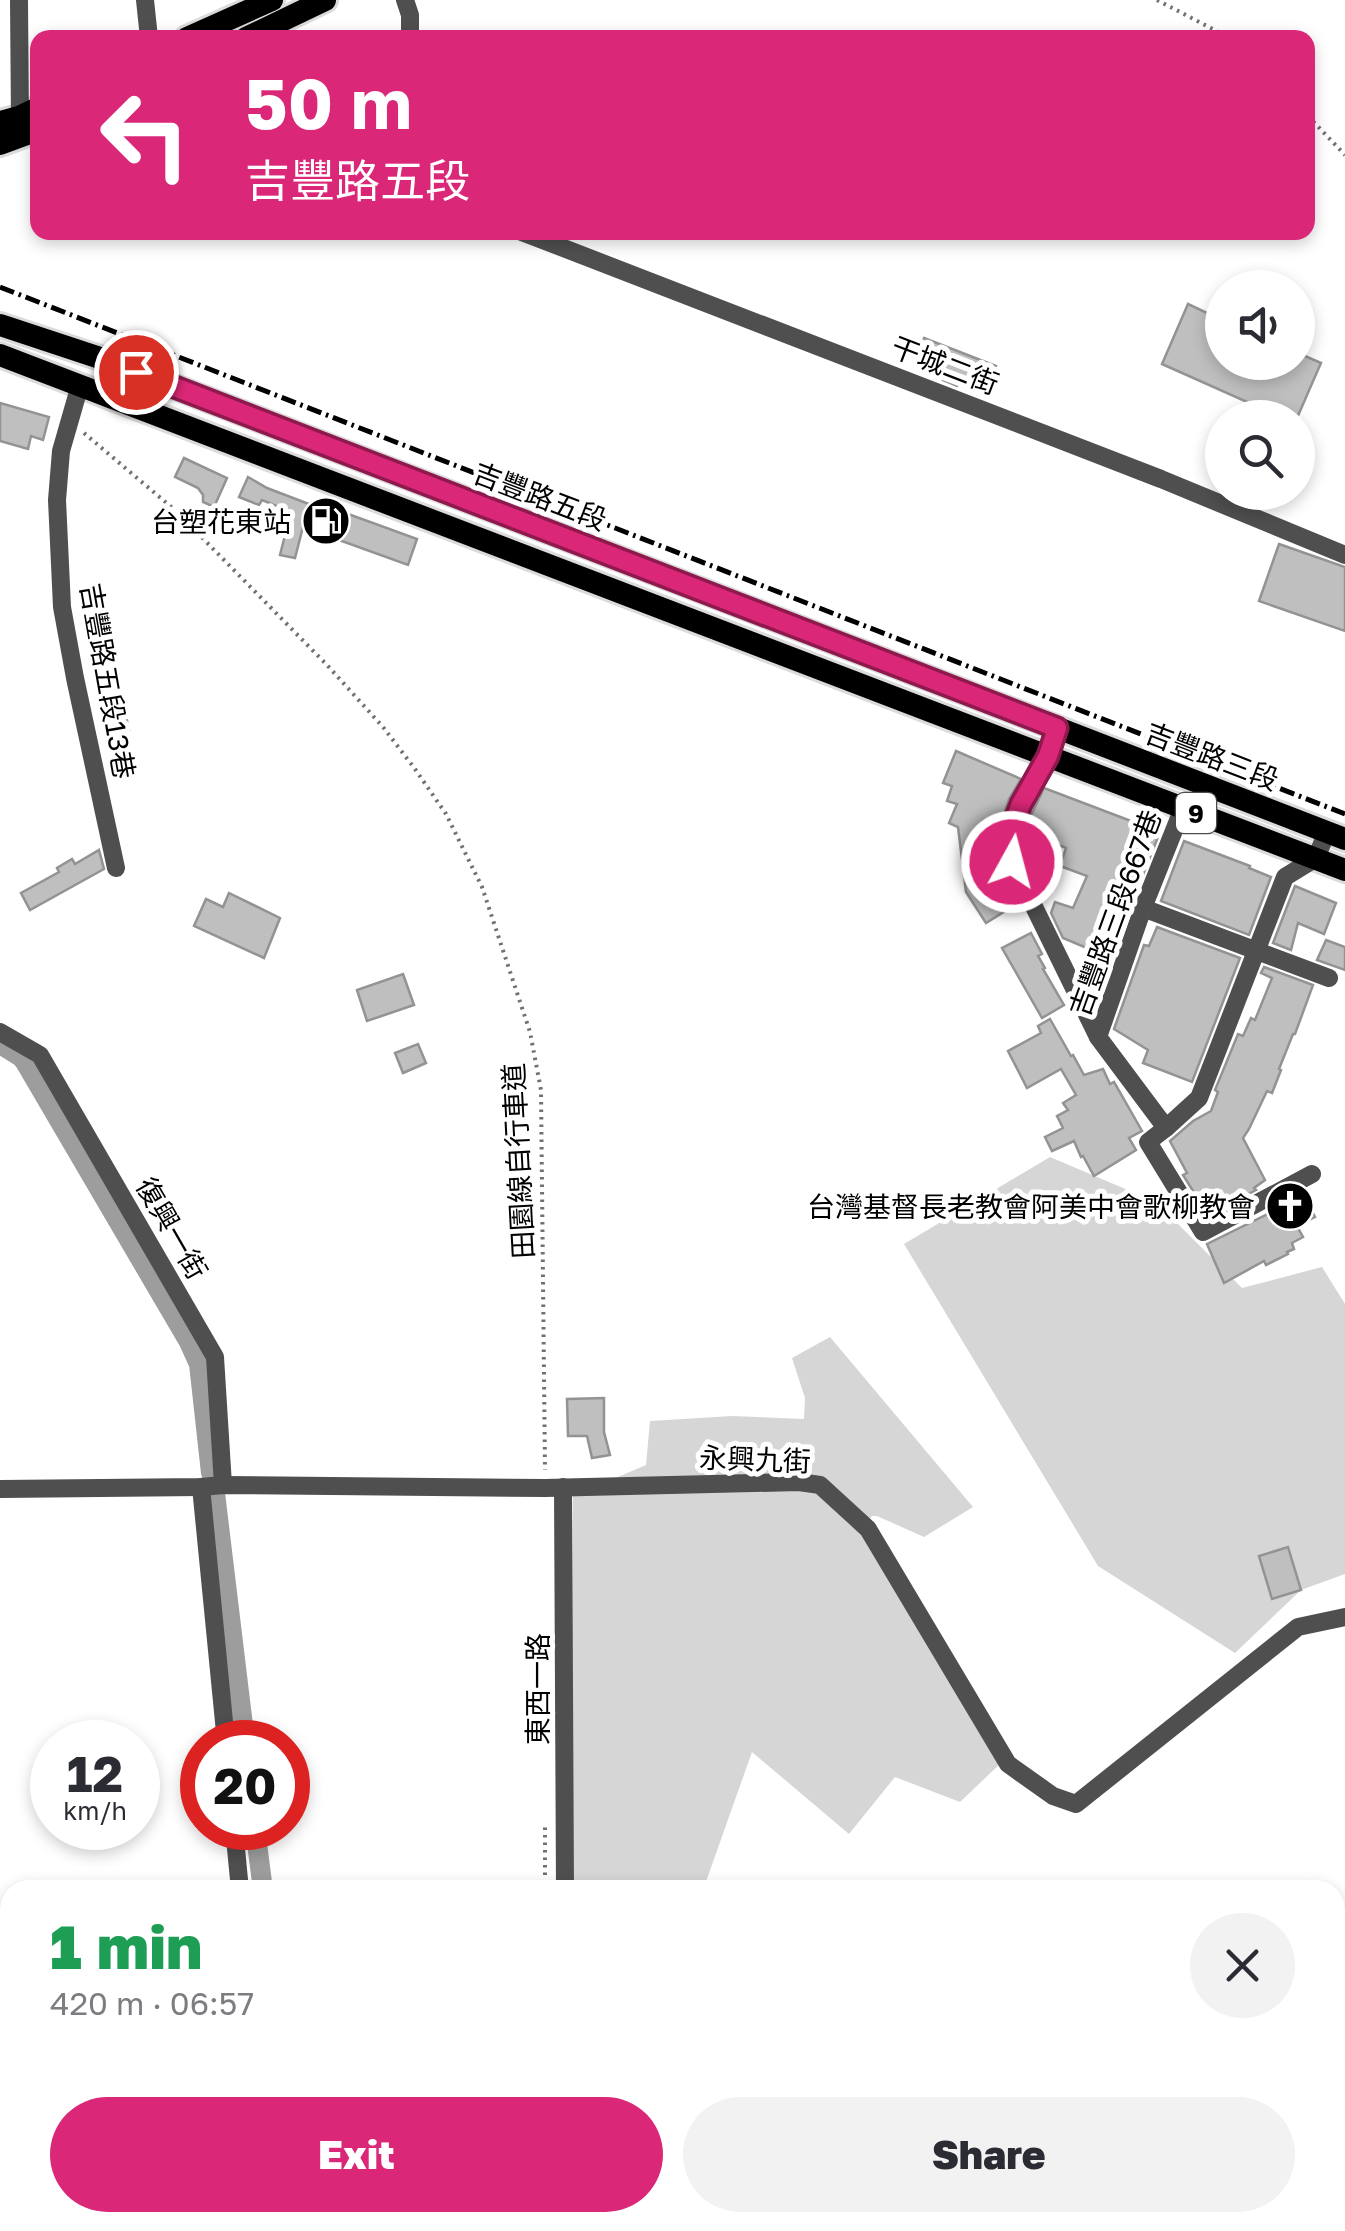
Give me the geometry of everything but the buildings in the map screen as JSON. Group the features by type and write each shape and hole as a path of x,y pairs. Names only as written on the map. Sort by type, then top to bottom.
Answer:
{"main road":[{"path":"205,30 272,0"},
{"path":"262,30 324,0"},
{"name":"吉豐路五段","path":"0,325 100,358 1057,728"},
{"name":"9","path":"0,355 1345,870"},
{"name":"吉豐路三段","path":"1057,728 1336,836"}],"street":[{"path":"19,0 19,126"},
{"path":"145,0 148,30"},
{"path":"405,0 410,30"},
{"name":"干城二街","path":"543,240 1162,478 1345,555"},
{"name":"吉豐路五段13巷","path":"80,385 61,451 58,500 62,607 116,868"},
{"path":"1057,728 1048,756 1021,804 1009,836 1012,862 1098,1037 1166,1128"},
{"name":"吉豐路三段667巷","path":"1098,1037 1182,808"},
{"path":"1312,1174 1203,1232 1148,1142 1199,1098 1285,877 1316,858 1336,836"},
{"path":"1143,908 1329,978"},
{"name":"復興一街","path":"0,1032 40,1055 214,1357 223,1485"},
{"name":"永興九街","path":"0,1489 799,1482 820,1485 868,1529 1008,1764 1053,1796 1076,1804 1298,1627 1345,1617"},
{"path":"201,1487 224,1720"},
{"name":"東西一路","path":"554,1487 566,1880"},
{"path":"236,1850 239,1880"}],"path":[{"path":"1156,0 1214,30"},
{"path":"1315,123 1345,155"},
{"name":"田園線自行車道","path":"69,420 176,510 384,727 446,814 482,887 530,1032 541,1090 554,1487"},
{"path":"545,1813 545,1880"}],"shaded area":[{"path":"1050,1157 1156,1202 1242,1288 1322,1267 1345,1304 1345,1574 1301,1590 1235,1653 1098,1566 904,1244"},
{"path":"830,1337 973,1507 924,1537 877,1516 868,1520 1003,1761 960,1802 895,1777 849,1834 752,1752 707,1880 570,1880 573,1496 646,1465 650,1421 732,1416 804,1419 805,1398 792,1358"}],"waterway":[{"path":"0,1044 25,1062 189,1342 199,1364 211,1473"},
{"path":"215,1493 242,1720"},
{"path":"258,1850 262,1880"}],"railway":[{"path":"0,287 1345,814"}],"place":[{"name":"台塑花東站","path":"326,521"},
{"name":"台灣基督長老教會阿美中會歌柳教會","path":"1290,1206"}],"route":[{"path":"136,372 1057,728 1048,756 1021,804 1009,836 1012,862"}]}
